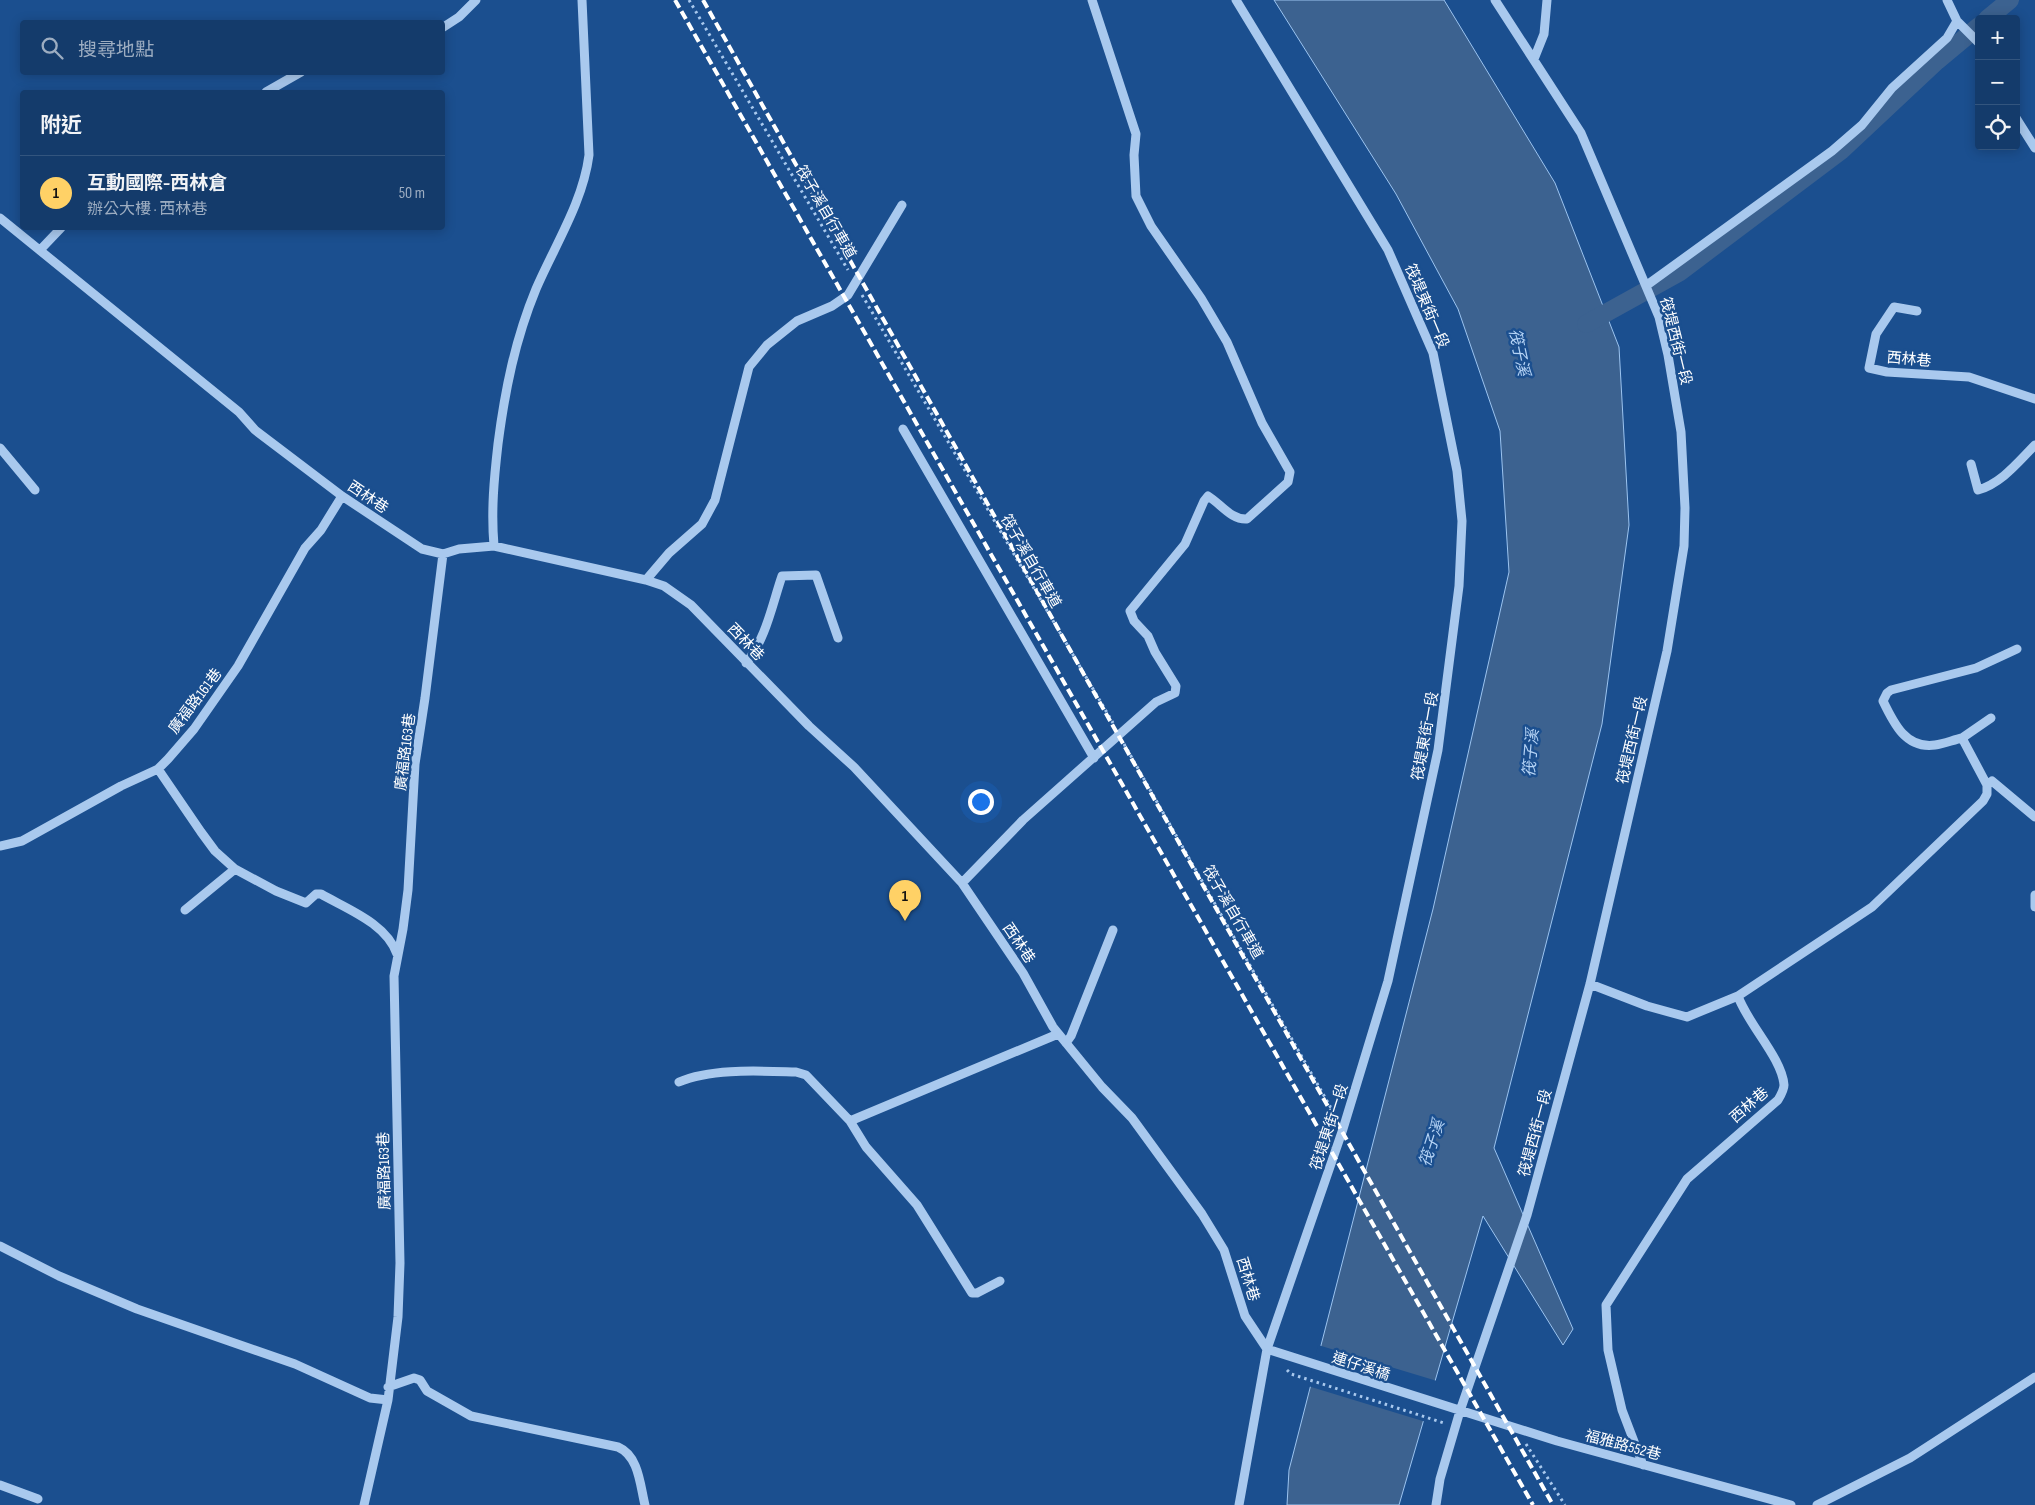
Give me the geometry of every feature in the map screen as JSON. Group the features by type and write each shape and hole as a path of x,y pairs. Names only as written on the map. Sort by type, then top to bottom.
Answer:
{"street":[{"path":"445,26 459,17 476,0"},
{"path":"494,546 491,515 492,492 502,415 513,352 537,289 586,177 589,155 582,0"},
{"path":"962,883 1023,820 1156,702 1175,693 1176,686 1155,652 1148,636 1134,622 1130,612 1133,606 1182,549 1198,511 1208,496 1231,515 1239,519 1247,519 1288,482 1290,472 1262,423 1227,342 1202,298 1151,226 1136,196 1134,155 1136,134 1092,0"},
{"name":"筏堤東街一段","path":"1236,0 1388,250 1433,353 1457,471 1461,513 1459,586 1438,750 1388,981 1343,1129 1267,1349 1239,1505"},
{"name":"筏堤西街一段","path":"1436,1505 1440,1479 1460,1410 1527,1215 1590,984 1667,651 1684,546 1684,470 1676,394 1659,317 1581,132 1495,0"},
{"path":"1534,59 1544,34 1547,0"},
{"path":"1947,0 1957,21 1975,40"},
{"path":"1646,284 1832,151 1862,124 1892,88 1947,38 1957,21"},
{"path":"270,90 296,75"},
{"path":"2020,124 2035,148"},
{"path":"646,580 669,553 702,524 715,500 749,367 767,345 796,321 832,306 848,295 902,205"},
{"name":"西林巷","path":"0,218 32,245 41,249 239,412 255,430 342,496 422,549 443,554 459,549 494,546 646,580 664,586 691,605 746,663 854,767 962,883 1022,973 1058,1034 1132,1118 1202,1214 1224,1250 1245,1316 1267,1349"},
{"path":"41,249 59,230"},
{"name":"西林巷","path":"1917,311 1894,307 1876,334 1869,368 1887,372 1969,377 2035,399"},
{"path":"903,429 1094,758"},
{"path":"1971,464 1978,490 1989,487 2004,476 2035,445"},
{"path":"0,448 34,490"},
{"name":"廣福路161巷","path":"0,846 22,841 121,786 158,768 194,729 238,666 305,548 321,530 342,496"},
{"name":"廣福路163巷","path":"364,1505 388,1400 388,1387 398,1317 400,1263 394,976 408,890 414,764 426,689 443,554"},
{"path":"746,663 756,652 761,640 782,576 816,575 838,638"},
{"path":"1990,718 1962,738 1937,745 1918,745 1905,737 1894,723 1883,701 1884,696 1892,690 1976,668 2017,649"},
{"path":"1590,984 1647,1006 1687,1017 1738,996 1872,907 1983,801 1987,794 1987,786 1962,738"},
{"path":"158,768 215,851 235,869 276,891 306,903 316,894 321,894 378,928 394,947 397,954"},
{"path":"1987,786 1992,781 2035,817"},
{"path":"185,910 235,869"},
{"path":"2035,895 2035,907"},
{"path":"1066,1043 1072,1036 1113,930"},
{"name":"西林巷","path":"1644,1465 1622,1410 1608,1350 1606,1305 1687,1179 1778,1100 1782,1091 1784,1084 1772,1055 1743,1010 1738,996"},
{"path":"850,1121 1058,1034"},
{"path":"679,1082 694,1076 717,1074 796,1072 806,1075 850,1121 866,1147 918,1205 972,1293 977,1293 1000,1281"},
{"path":"0,1246 58,1276 121,1302 295,1364 357,1390 370,1398 388,1400"},
{"name":"連仔溪橋","path":"1267,1349 1448,1408"},
{"path":"1817,1505 1910,1458 2035,1377"},
{"path":"388,1387 414,1378 420,1380 427,1391 470,1416 618,1448 627,1452 633,1459 645,1505"},
{"name":"福雅路552巷","path":"1448,1408 1460,1410 1557,1441 1791,1505"},
{"path":"0,1485 38,1500"}],"path":[{"name":"筏子溪自行車道","path":"690,0 851,276"},
{"name":"筏子溪自行車道","path":"861,293 1119,735 1343,1129"},
{"name":"連仔溪橋","path":"1292,1374 1434,1420 1452,1424"},
{"path":"1522,1439 1535,1455 1565,1505"}],"water":[{"name":"筏子溪","path":"1274,0 1444,0 1555,183 1619,347 1629,525 1602,724 1494,1148 1573,1329 1563,1345 1483,1216 1399,1505 1287,1505 1289,1470 1433,909 1509,572 1500,431 1458,309 1396,194"}],"pier":[{"path":"1318,1345 1437,1381 1426,1422 1308,1386"}],"waterway":[{"path":"1992,15 2010,0"},
{"path":"1586,324 1680,272 1842,150 1937,61 1975,29"}],"railway":[{"path":"675,0 1533,1505"},
{"path":"703,0 1553,1505"}],"place":[{"name":"互動國際-西林倉","path":"905,921"}]}
